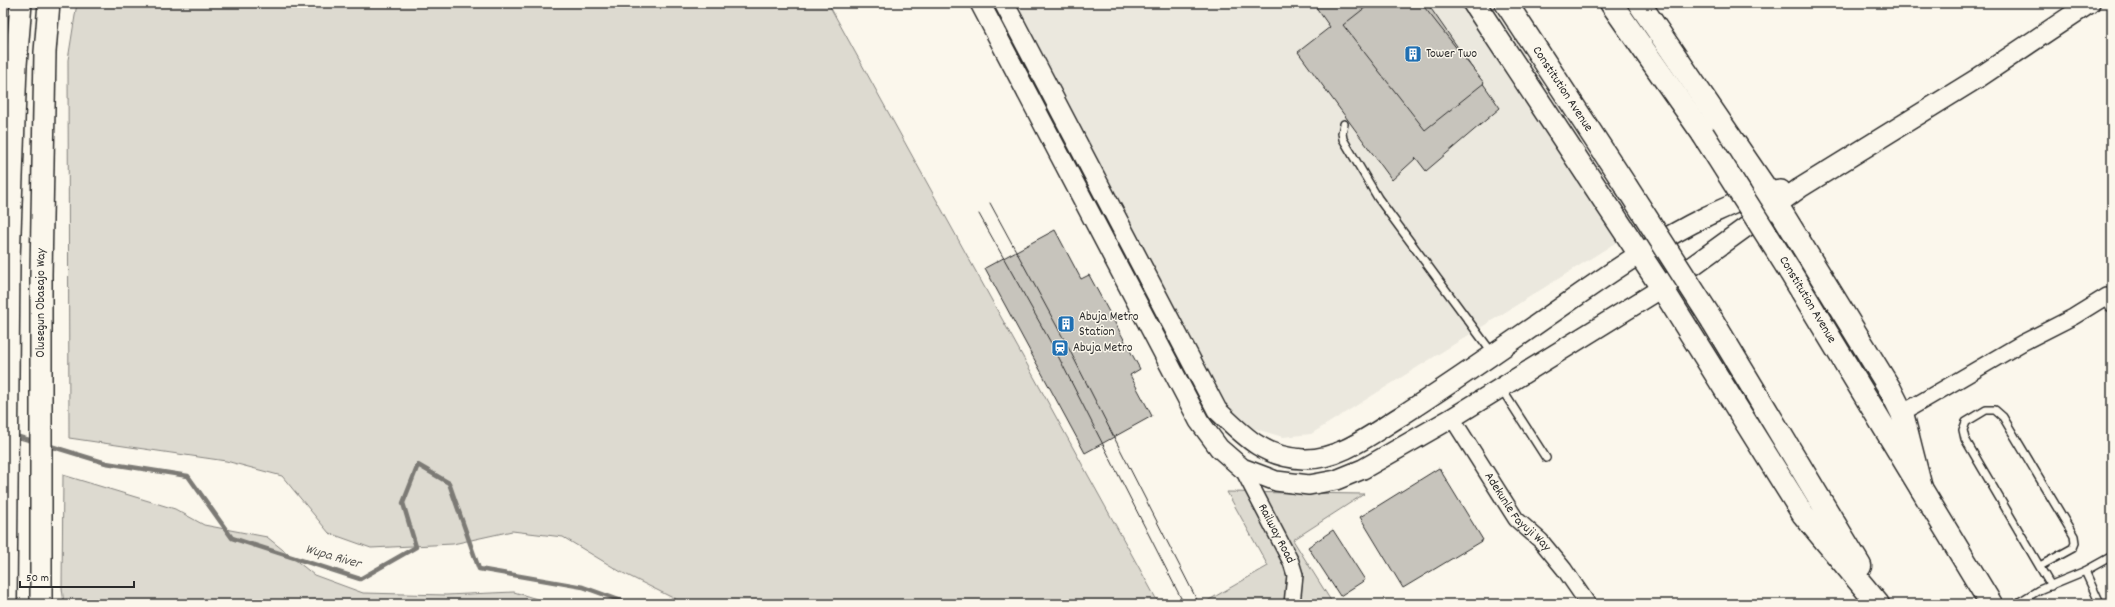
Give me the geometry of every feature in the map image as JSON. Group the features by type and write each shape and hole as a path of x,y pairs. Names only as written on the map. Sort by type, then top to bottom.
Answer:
{"main road":[{"path":"6,604 8,556 9,260 16,65 22,3"},
{"name":"Olusegun Obasajo Way","path":"41,595 41,274 45,52 49,3"},
{"path":"1474,3 1662,288 1803,514 1878,604"},
{"name":"Constitution Avenue","path":"1506,3 1712,320 1882,604"},
{"name":"Constitution Avenue","path":"1611,3 1703,134 1789,270 1991,604"},
{"path":"1639,3 1773,198 1890,390 1902,413 1922,488"}],"street":[{"path":"980,3 1199,421 1219,448 1242,468 1276,481 1309,485 1336,480 1363,469 1452,418 1662,288 1773,198"},
{"path":"1004,3 1217,410 1258,447 1281,456 1305,459 1328,455 1348,448 1439,392 1639,253 1729,206 1773,198 1800,188 1978,78 2090,3"},
{"path":"1902,413 2022,343 2110,297"},
{"name":"Adekunle Fayuji Way","path":"1452,418 1516,519 1541,541 1564,569 1588,604"},
{"name":"Railway Road","path":"1242,468 1291,562 1295,575 1292,604"}],"lane":[{"path":"1344,124 1342,133 1343,139 1378,198 1493,354"},
{"path":"1501,388 1546,458"},
{"path":"2040,566 2073,548 2075,542 2074,536 2003,417 1995,410 1986,410 1966,422 1963,430 1964,439 2051,586"},
{"path":"2016,604 2039,590 2085,571 2112,556"},
{"path":"2085,571 2100,604"}],"shaded area":[{"path":"77,3 828,3 1159,604 688,604 621,572 563,537 512,531 453,544 371,548 329,533 282,476 226,461 69,438 68,60"},
{"path":"1016,3 1462,3 1620,240 1311,434 1283,437 1249,427 1225,405"},
{"path":"63,475 175,509 204,525 267,537 314,575 363,593 446,595 514,592 553,604 64,604 62,588"},
{"path":"1227,492 1364,494 1293,540 1333,604 1202,604 1268,566"}],"building":[{"path":"1313,3 1427,3 1500,108 1426,171 1416,158 1392,180 1298,52 1330,27"},
{"name":"Tower Two","path":"1371,3 1421,3 1484,83 1425,130 1343,25"},
{"name":"Abuja Metro Station","path":"1055,230 1081,279 1089,275 1140,369 1130,375 1152,416 1085,453 985,268"},
{"path":"1439,468 1483,540 1403,588 1360,517"},
{"path":"1333,530 1365,580 1340,596 1308,547"}],"waterway":[{"name":"Wupa River","path":"12,435 36,442"},
{"name":"Wupa River","path":"47,445 106,463 188,476 232,538 360,579 416,547 403,503 418,465 449,483 479,569 583,587 630,604"}],"tram line":[{"path":"990,203 1067,345 1199,604"},
{"path":"979,214 1055,350 1184,604"}],"place":[{"name":"Tower Two","path":"1413,54"},
{"name":"Abuja Metro Station","path":"1066,324"},
{"name":"Abuja Metro","path":"1060,348"}]}
